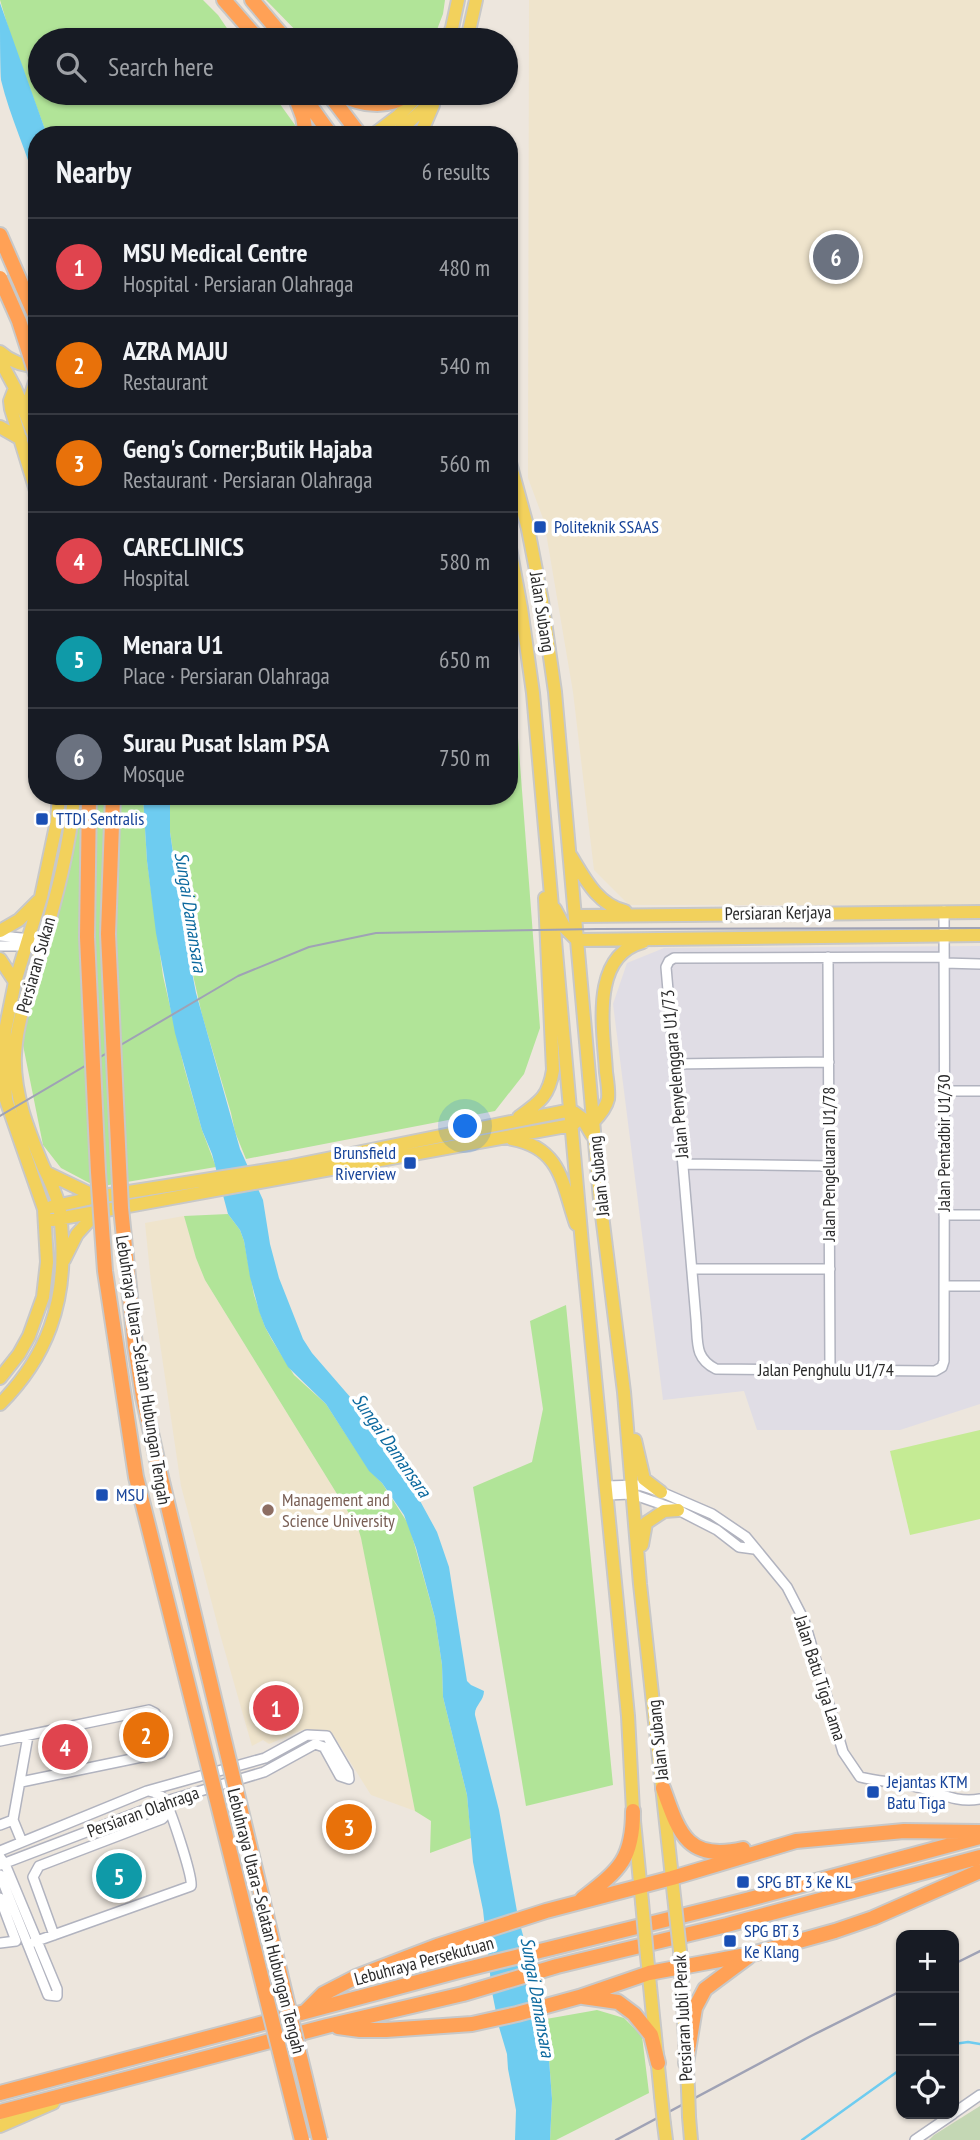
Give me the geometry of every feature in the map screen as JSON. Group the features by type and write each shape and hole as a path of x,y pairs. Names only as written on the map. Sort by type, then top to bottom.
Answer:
{"highway":[{"path":"224,0 248,28"},
{"path":"252,0 276,28"},
{"path":"298,105 304,126"},
{"path":"310,105 325,126"},
{"path":"337,105 353,126"},
{"path":"0,235 28,299"},
{"path":"0,278 28,348"},
{"name":"Lebuhraya Utara–Selatan Hubungan Tengah","path":"89,805 87,937 103,1246 136,1477 302,2140"},
{"name":"Lebuhraya Utara–Selatan Hubungan Tengah","path":"113,805 108,934 121,1208 135,1346 160,1473 320,2140"},
{"path":"663,1788 682,1833 690,1843 708,1852 728,1852 796,1841 904,1831 980,1832"},
{"path":"575,1904 606,1881 626,1856 633,1835 633,1811"},
{"name":"Lebuhraya Persekutuan","path":"0,2093 459,1971 746,1900 980,1838"},
{"path":"304,2014 323,1994 356,1977 437,1946 546,1911 641,1894 672,1878 796,1841"},
{"path":"0,2112 327,2026 463,1994 557,1966 727,1925 980,1857"},
{"path":"327,2026 373,2030 472,2024 559,2003 649,1973 782,1947 873,1918 980,1871"},
{"path":"686,2063 695,2008 705,1989 752,1954"},
{"path":"579,1997 618,2002 634,2014 651,2035 658,2063"}],"main road":[{"path":"452,28 458,0"},
{"path":"470,28 476,0"},
{"path":"385,126 409,105"},
{"path":"404,126 427,105"},
{"path":"424,126 434,105"},
{"path":"0,352 11,361 28,366"},
{"path":"0,359 28,420"},
{"path":"0,396 28,380"},
{"path":"15,387 10,401 28,463"},
{"path":"0,427 21,439"},
{"name":"Jalan Subang","path":"518,492 542,601 555,692 591,1098 580,1119"},
{"name":"Jalan Subang","path":"518,588 531,675 558,963 580,1119 582,1244 628,1716 641,1894"},
{"name":"Persiaran Sukan","path":"0,1378 29,1336 43,1297 47,1262 45,1215 6,1100 4,1060 5,1031 15,982 41,897 58,805"},
{"name":"Persiaran Sukan","path":"0,1404 18,1386 43,1346 59,1298 63,1262 59,1205 25,1123 15,1055 22,1005 42,945 61,873 73,805"},
{"path":"570,855 606,904 643,915"},
{"path":"513,1121 534,1107 551,1084 553,1070 544,910 550,876"},
{"path":"0,931 19,920 41,897"},
{"path":"552,902 565,928 577,940"},
{"name":"Persiaran Kerjaya","path":"576,916 980,912"},
{"path":"558,963 562,934 576,916"},
{"name":"Persiaran Kerjaya","path":"577,940 980,935"},
{"path":"45,1215 61,1219 193,1189 504,1137 601,1115 608,1098 603,1001 605,981 617,959 636,944 655,939"},
{"path":"0,959 15,982"},
{"path":"288,1172 513,1121 580,1119"},
{"name":"Jalan Subang","path":"580,1119 595,1139 624,1392 640,1584 674,1896"},
{"path":"504,1137 537,1146 553,1160 582,1244"},
{"path":"47,1173 97,1197"},
{"path":"45,1215 59,1205 97,1197 193,1189"},
{"path":"63,1262 77,1234 97,1212"},
{"path":"624,1392 644,1479 660,1492"},
{"path":"640,1584 646,1523 664,1511 678,1510"},
{"name":"Persiaran Jubli Perak","path":"641,1894 666,2140"},
{"name":"Persiaran Jubli Perak","path":"674,1896 680,1951 691,2140"},
{"path":"0,2126 72,2094"}],"street":[{"name":"Jalan Pentadbir U1/30","path":"935,1371 942,1367 944,1361 944,911"},
{"path":"0,936 42,945"},
{"path":"0,946 29,942"},
{"name":"Jalan Penyelenggara U1/73","path":"716,1369 700,1357 666,967 669,961 674,958 828,957 944,960 980,964"},
{"name":"Jalan Pengeluaran U1/78","path":"828,957 830,1370"},
{"path":"674,1064 829,1062"},
{"path":"944,1091 980,1091"},
{"path":"683,1164 829,1166"},
{"path":"944,1215 980,1215"},
{"path":"692,1269 830,1269"},
{"path":"944,1286 980,1286"},
{"name":"Jalan Penghulu U1/74","path":"716,1369 935,1371"},
{"name":"Jalan Batu Tiga Lama","path":"631,1490 639,1485 712,1514 746,1537 787,1587 804,1620 843,1752 860,1777 921,1788 958,1800 980,1799"},
{"path":"607,1491 631,1490 717,1530 739,1546 754,1549"},
{"path":"0,1741 153,1711 162,1753 21,1782"},
{"name":"Persiaran Olahraga","path":"0,1851 148,1791 265,1758 307,1735 327,1736 348,1772 349,1779 340,1776 324,1747 315,1744 264,1772 162,1803 2,1862"},
{"path":"22,1842 13,1820 28,1736"},
{"path":"26,1944 191,1886 189,1869 162,1803 157,1793 148,1791"},
{"path":"0,1875 2,1886 48,1995 57,1996 57,1989 45,1962 46,1938 33,1878 35,1871 39,1866 162,1819 162,1803"},
{"path":"0,1825 13,1820"},
{"path":"2,1862 46,1938"},
{"path":"0,1898 16,1941 0,1943"},
{"path":"35,1965 45,1962"},
{"path":"0,2087 43,2082"},
{"path":"959,2109 980,2095"},
{"path":"915,2140 945,2119"}],"shaded area":[{"path":"529,0 980,0 980,905 629,905 594,870 573,692 544,521 528,478"},
{"path":"980,946 980,1404 900,1430 757,1430 744,1391 663,1400 613,1004 627,963 664,948"},
{"name":"Management and Science University","path":"184,1216 205,1280 358,1528 415,1811 371,1795 337,1741 324,1730 302,1730 269,1744 263,1740 252,1746 181,1486 151,1282 145,1223"}],"green space":[{"path":"0,0 203,0 227,28 28,28 28,83"},
{"path":"266,0 445,0 438,28 293,28"},
{"path":"36,105 281,105 295,125 295,126 44,126"},
{"path":"518,738 540,1028 524,1074 495,1111 246,1159 235,1132 202,1015 189,957 170,832 170,805 518,805"},
{"path":"75,805 144,805 147,861 163,976 184,1067 216,1167 97,1187 61,1168 43,1145 21,1035 63,895 75,827"},
{"path":"228,1214 240,1230 244,1241 254,1295 272,1340 294,1375 326,1404 409,1525 435,1618 442,1665 443,1697 467,1795 471,1838 430,1853 431,1821 415,1811 358,1528 205,1280 184,1216"},
{"path":"566,1305 613,1785 526,1806 473,1487 532,1462 543,1409 530,1321"},
{"path":"980,1430 980,1519 910,1535 890,1451"},
{"path":"597,2010 624,2018 642,2036 649,2093 556,2140 550,2140 552,2099 546,2019"},
{"path":"980,2106 980,2140 929,2140 934,2135"}],"water":[{"path":"0,3 28,82 28,105 36,105 44,126 28,126 28,160 9,108 1,80"},
{"name":"Sungai Damansara","path":"144,805 170,805 170,832 196,993 240,1149 263,1200 279,1278 303,1339 401,1466 437,1532 449,1567 467,1681 484,1691 475,1715 499,1810 518,1917 546,2019 552,2099 550,2140 515,2140 516,2110 507,2054 492,1992 483,1910 473,1862 467,1795 443,1697 442,1665 435,1618 416,1548 404,1515 382,1483 369,1471 326,1404 288,1367 265,1327 250,1277 244,1241 240,1230 228,1214 175,1033 156,933"}],"waterway":[{"path":"959,2043 980,2044"},
{"path":"802,2140 896,2073"}],"tram line":[{"path":"0,1116 238,976 309,947 376,933 597,929 980,928"}],"railway":[{"path":"959,1962 980,1951"},
{"path":"616,2140 897,1993"}],"place":[{"name":"Surau Pusat Islam PSA","path":"836,257"},
{"name":"Politeknik SSAAS","path":"540,527"},
{"name":"TTDI Sentralis","path":"42,819"},
{"name":"Brunsfield Riverview","path":"410,1163"},
{"name":"MSU","path":"102,1495"},
{"name":"Management and Science University","path":"268,1510"},
{"name":"MSU Medical Centre","path":"276,1708"},
{"name":"AZRA MAJU","path":"146,1735"},
{"name":"CARECLINICS","path":"65,1747"},
{"name":"Jejantas KTM Batu Tiga","path":"873,1792"},
{"name":"Geng's Corner;Butik Hajaba","path":"349,1827"},
{"name":"Menara U1","path":"119,1876"},
{"name":"SPG BT 3 Ke KL","path":"743,1882"},
{"name":"SPG BT 3 Ke Klang","path":"730,1941"}]}
